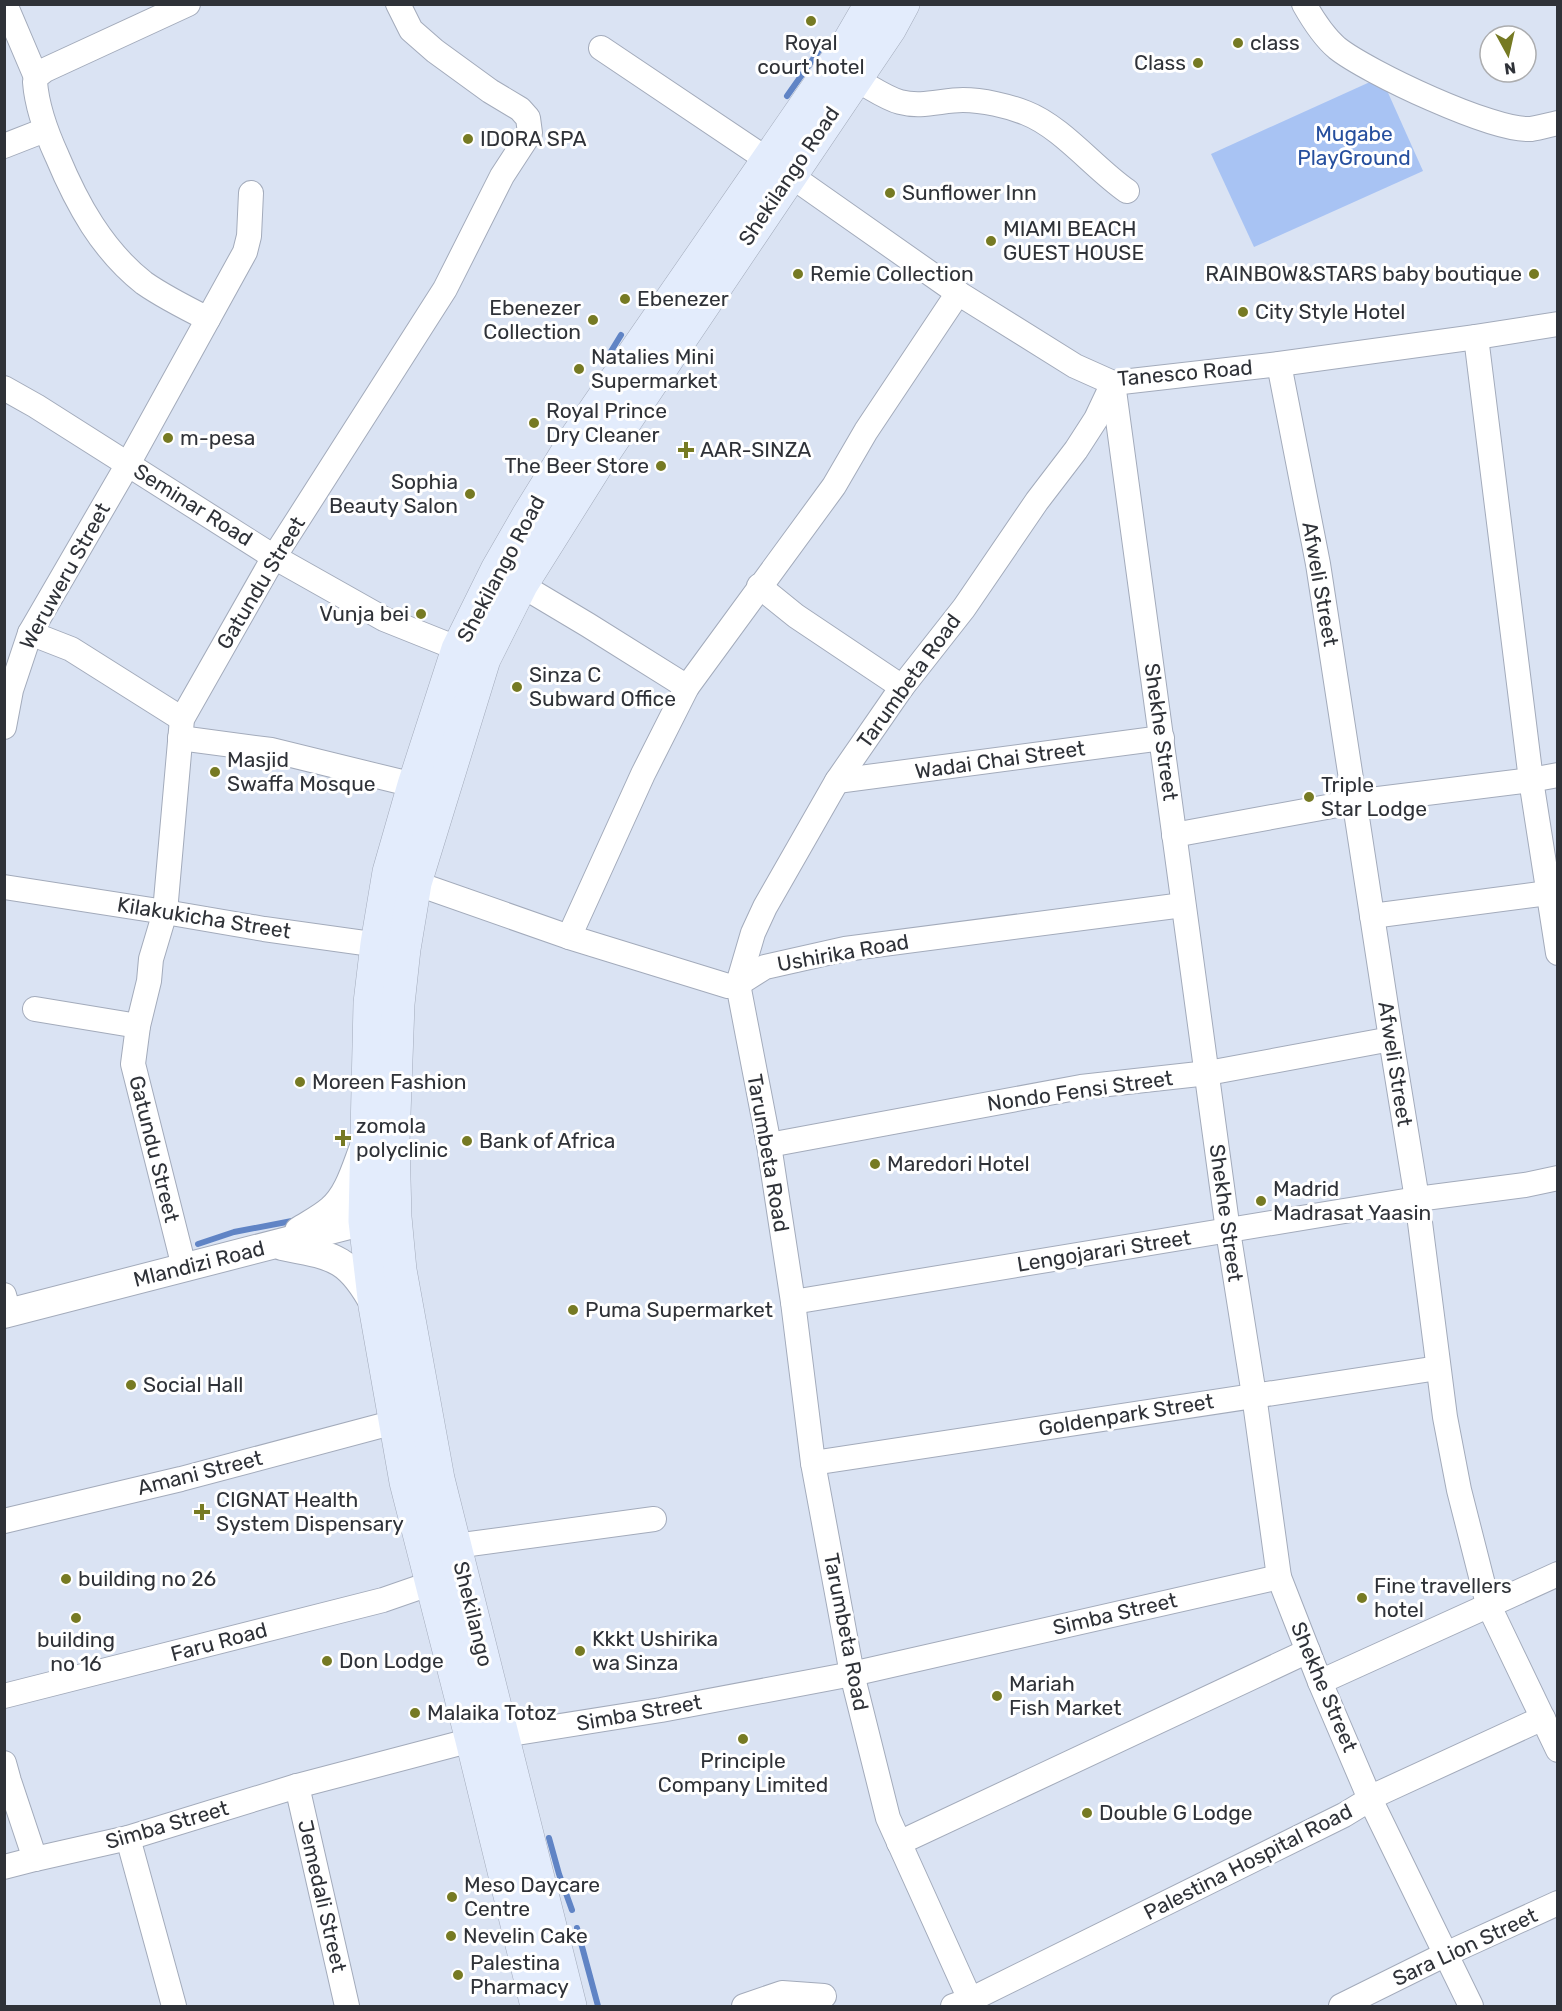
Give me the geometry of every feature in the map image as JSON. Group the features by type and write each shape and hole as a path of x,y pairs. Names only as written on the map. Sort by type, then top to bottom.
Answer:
{"main road":[{"name":"Shekilango Road","path":"380,1219 393,1142 398,1004 391,946 389,872 414,784 471,654 520,585 607,448 778,168 871,4"},
{"name":"Shekilango Road","path":"380,1219 365,1142 370,1004 415,883 471,654 497,570 578,435 778,168 855,79 890,28 903,4"},
{"name":"Shekilango","path":"380,1219 375,1306 406,1482 432,1583 488,1738 570,2007"},
{"name":"Shekilango","path":"380,1219 400,1270 438,1479 455,1546 537,2007"}],"street":[{"path":"5,4 36,77 35,92 45,130 76,198 109,249 146,284 208,319"},
{"path":"36,77 58,64 188,4"},
{"name":"Gatundu Street","path":"184,1267 135,1074 134,1048 149,981 151,959 165,912 181,728 274,557 446,290 502,176 530,133 528,118 520,109 497,96 435,51 411,30 398,4"},
{"path":"1304,4 1317,26 1337,48 1370,69 1432,99 1509,127 1530,129 1557,123"},
{"name":"Tanesco Road","path":"601,48 958,293 1075,366 1113,383 1279,364 1557,324"},
{"path":"855,79 899,102 926,105 963,100 988,103 1027,113 1055,130 1113,182 1127,191"},
{"path":"4,146 45,130"},
{"name":"Weruweru Street","path":"4,727 11,690 30,633 128,464 245,252 249,236 251,193"},
{"path":"568,937 643,774 687,687 834,486 866,431 958,293"},
{"path":"1476,337 1531,780 1557,953"},
{"name":"Afweli Street","path":"1279,364 1318,564 1417,1199 1445,1417 1459,1490 1488,1604 1557,1750"},
{"name":"Tarumbeta Road","path":"965,2004 888,1818 852,1674 813,1463 793,1302 769,1145 738,984 753,933 765,907 837,781 902,687 964,608 1037,501 1076,450 1096,419 1113,383"},
{"name":"Shekhe Street","path":"1113,383 1228,1231 1254,1395 1279,1577 1320,1682 1370,1799 1471,2007"},
{"name":"Seminar Road","path":"4,388 274,557 384,619 471,654"},
{"path":"520,585 687,687"},
{"path":"759,586 796,616 902,687"},
{"path":"30,633 70,649 181,728 414,784"},
{"name":"Wadai Chai Street","path":"837,781 1162,738"},
{"path":"1174,835 1354,802 1557,775"},
{"path":"415,883 568,937 716,984 728,986 738,984"},
{"name":"Kilakukicha Street","path":"4,887 264,929 391,946"},
{"path":"1372,916 1548,893"},
{"name":"Ushirika Road","path":"738,984 765,967 845,949 1183,905"},
{"path":"35,1009 138,1026"},
{"name":"Nondo Fensi Street","path":"769,1145 1082,1087 1208,1073 1391,1039"},
{"path":"277,1245 333,1209 351,1181 365,1142"},
{"name":"Lengojarari Street","path":"793,1302 1557,1178"},
{"name":"Mlandizi Road","path":"6,1308 380,1219"},
{"path":"277,1245 328,1255 351,1269 363,1284 375,1306"},
{"name":"Goldenpark Street","path":"813,1463 1438,1368"},
{"name":"Amani Street","path":"4,1521 181,1479 395,1422"},
{"path":"455,1546 654,1519"},
{"path":"1320,1682 1557,1574"},
{"name":"Simba Street","path":"4,1867 128,1838 297,1786 488,1738 661,1710 852,1674 1279,1577"},
{"name":"Faru Road","path":"4,1696 383,1600 432,1583"},
{"path":"899,1843 1308,1651"},
{"name":"Palestina Hospital Road","path":"965,2004 1344,1815 1380,1793 1543,1718"},
{"path":"4,1763 35,1859"},
{"name":"Jemedali Street","path":"297,1786 347,2007"},
{"path":"128,1838 174,2007"},
{"name":"Sara Lion Street","path":"1341,2007 1446,1954 1557,1903"},
{"path":"744,2007 782,1993 824,1996"}],"green space":[{"name":"Mugabe PlayGround","path":"1381,77 1423,171 1254,247 1211,154"}],"waterway":[{"path":"787,96 825,42"},
{"path":"607,358 621,335"},
{"path":"198,1244 234,1232 297,1220"},
{"path":"549,1838 572,1910"},
{"path":"577,1928 598,2006"}],"place":[{"name":"Royal court hotel","path":"811,21"},
{"name":"class","path":"1238,43"},
{"name":"Class","path":"1198,63"},
{"name":"IDORA SPA","path":"468,139"},
{"name":"Sunflower Inn","path":"890,193"},
{"name":"MIAMI BEACH GUEST HOUSE","path":"991,241"},
{"name":"Remie Collection","path":"798,274"},
{"name":"RAINBOW&STARS baby boutique","path":"1534,274"},
{"name":"Ebenezer","path":"625,299"},
{"name":"City Style Hotel","path":"1243,312"},
{"name":"Ebenezer Collection","path":"593,320"},
{"name":"Natalies Mini Supermarket","path":"579,369"},
{"name":"Royal Prince Dry Cleaner","path":"534,423"},
{"name":"m-pesa","path":"168,438"},
{"name":"AAR-SINZA","path":"686,450"},
{"name":"The Beer Store","path":"661,466"},
{"name":"Sophia Beauty Salon","path":"470,494"},
{"name":"Vunja bei","path":"421,614"},
{"name":"Sinza C Subward Office","path":"517,687"},
{"name":"Masjid Swaffa Mosque","path":"215,772"},
{"name":"Triple Star Lodge","path":"1309,797"},
{"name":"Moreen Fashion","path":"300,1082"},
{"name":"zomola polyclinic","path":"343,1138"},
{"name":"Bank of Africa","path":"467,1141"},
{"name":"Maredori Hotel","path":"875,1164"},
{"name":"Madrid Madrasat Yaasin","path":"1261,1201"},
{"name":"Puma Supermarket","path":"573,1310"},
{"name":"Social Hall","path":"131,1385"},
{"name":"CIGNAT Health System Dispensary","path":"202,1512"},
{"name":"building no 26","path":"66,1579"},
{"name":"Fine travellers hotel","path":"1362,1598"},
{"name":"building no 16","path":"76,1618"},
{"name":"Kkkt Ushirika wa Sinza","path":"580,1651"},
{"name":"Don Lodge","path":"327,1661"},
{"name":"Mariah Fish Market","path":"997,1696"},
{"name":"Malaika Totoz","path":"415,1713"},
{"name":"Principle Company Limited","path":"743,1739"},
{"name":"Double G Lodge","path":"1087,1813"},
{"name":"Meso Daycare Centre","path":"452,1897"},
{"name":"Nevelin Cake","path":"451,1936"},
{"name":"Palestina Pharmacy","path":"458,1975"}]}
